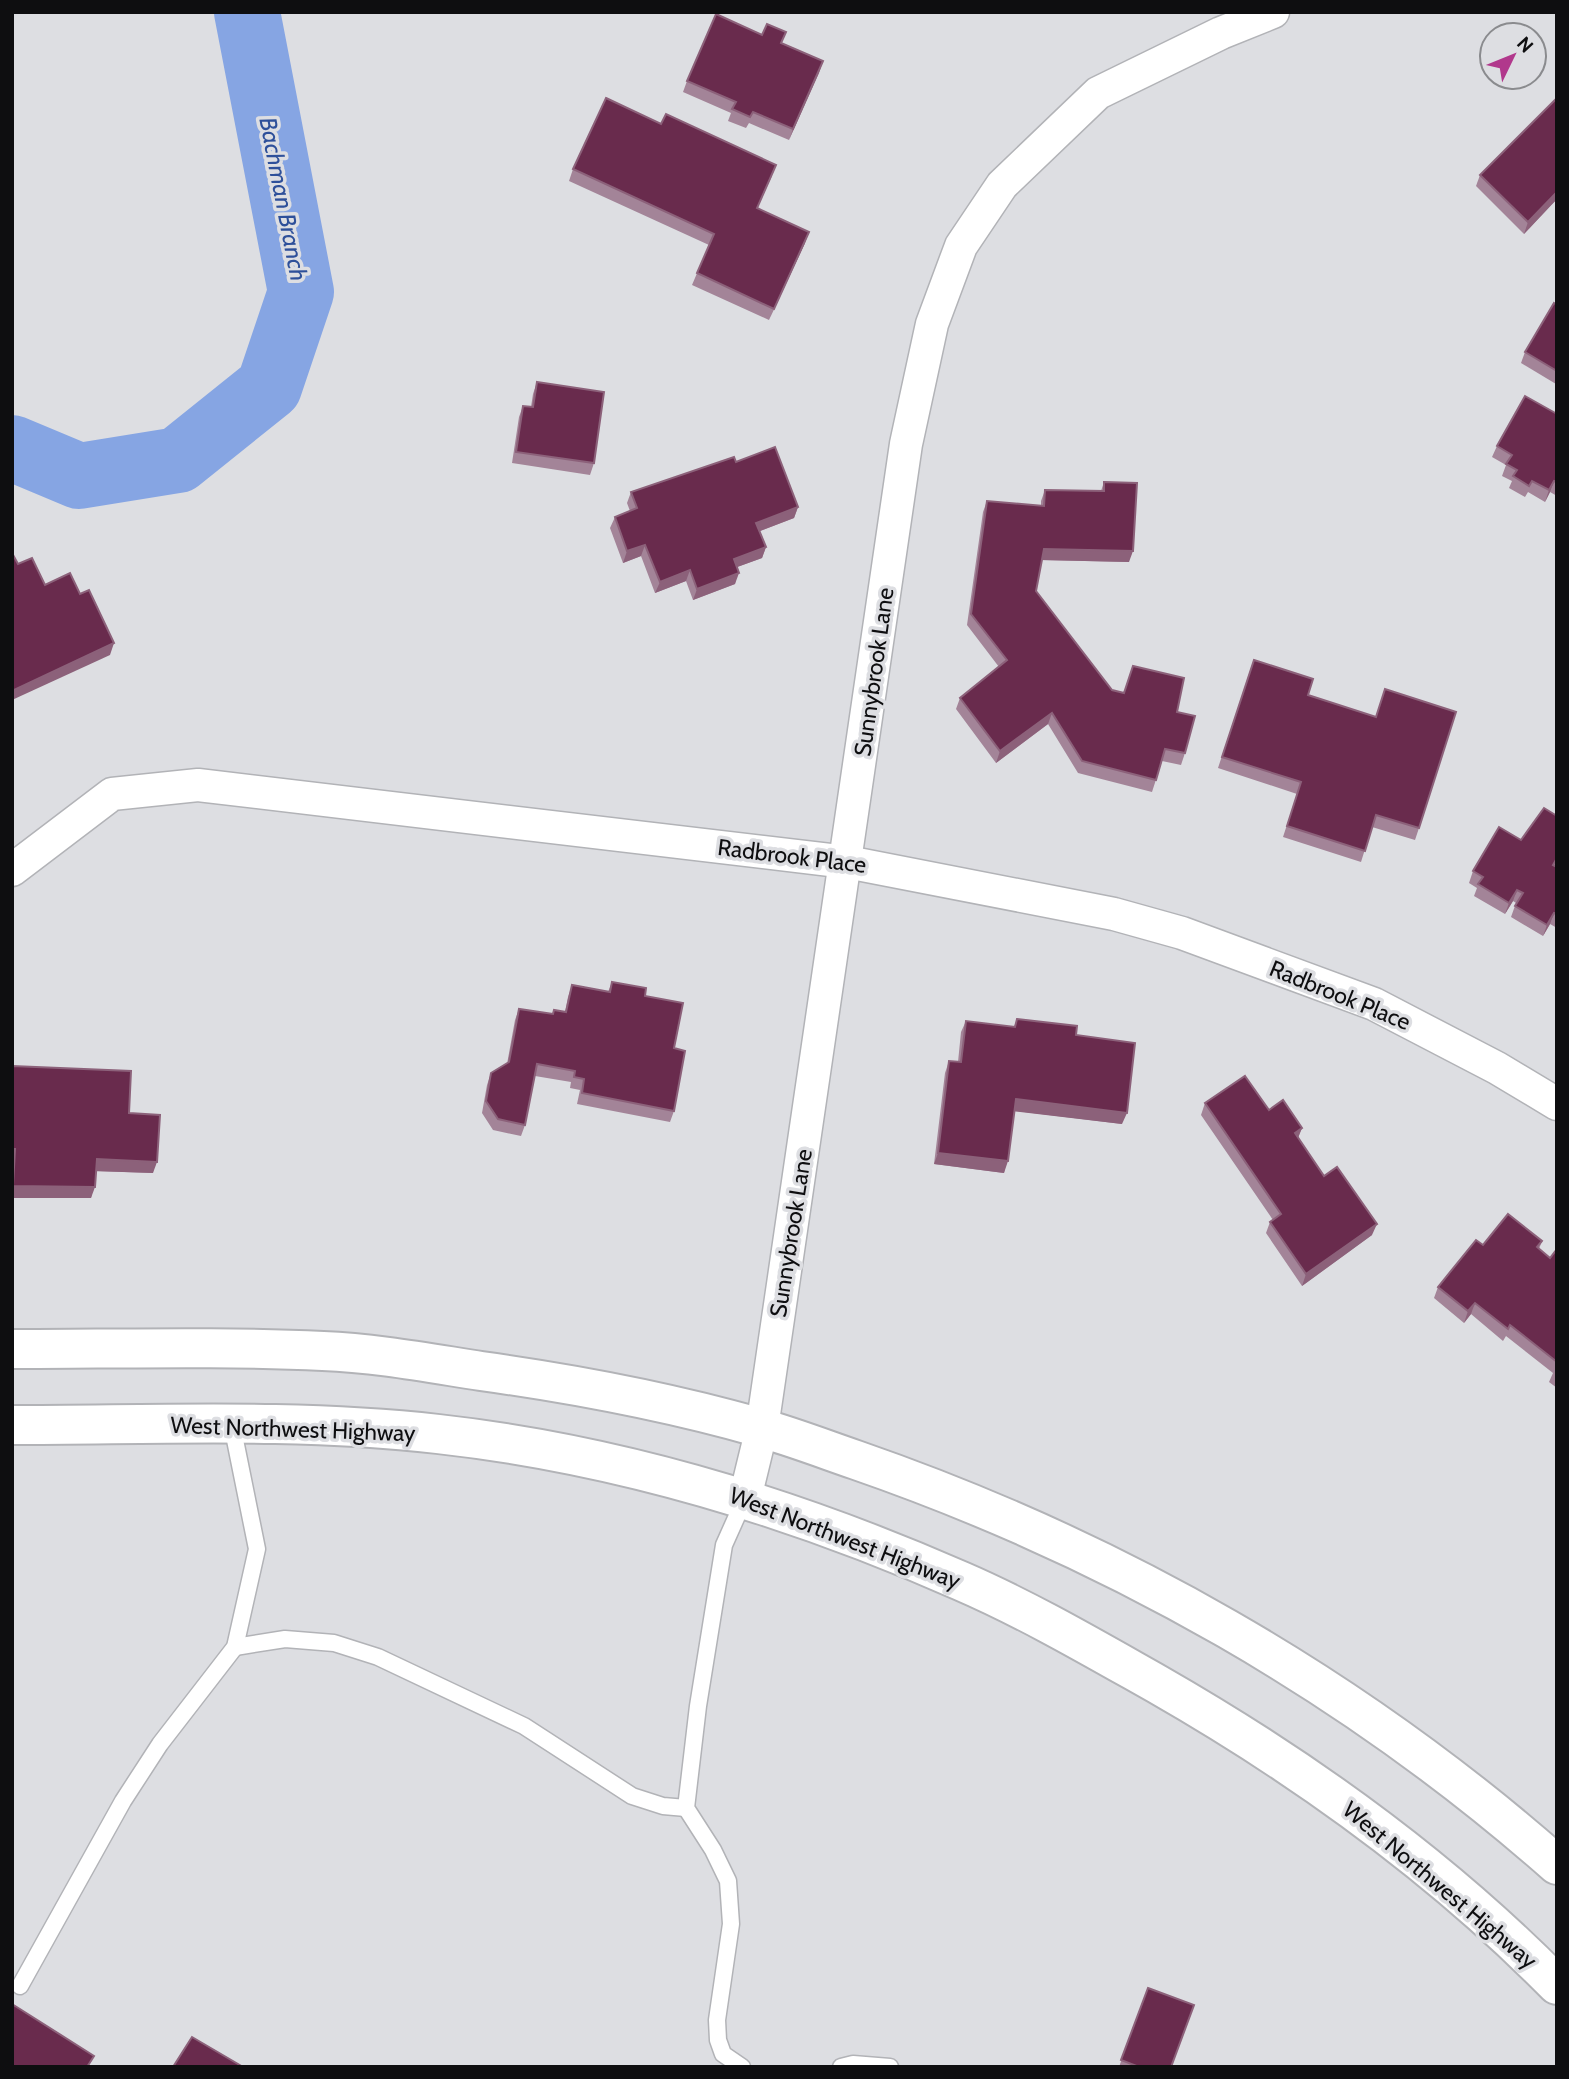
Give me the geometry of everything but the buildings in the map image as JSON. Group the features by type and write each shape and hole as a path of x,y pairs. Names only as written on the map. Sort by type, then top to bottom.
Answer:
{"main road":[{"path":"12,1349 325,1351 471,1369 601,1390 762,1428 940,1490 1026,1525 1182,1602 1336,1696 1433,1763 1557,1865"},
{"name":"West Northwest Highway","path":"12,1425 355,1426 442,1434 599,1460 746,1498 962,1581 1099,1651 1236,1730 1366,1818 1480,1913 1557,1986"}],"street":[{"name":"Sunnybrook Lane","path":"746,1498 762,1428 847,862 906,444 932,324 961,246 1002,185 1098,93 1221,33 1273,12"},
{"name":"Radbrook Place","path":"12,870 112,794 198,785 847,862 1114,914 1182,933 1374,1004 1497,1068 1557,1104"}],"lane":[{"path":"19,1986 123,1801 160,1744 235,1647 257,1549 232,1426"},
{"path":"741,2067 718,2060 717,2020 731,1924 728,1881 713,1850 686,1808 698,1706 724,1545 746,1498"},
{"path":"235,1647 285,1639 334,1643 378,1657 524,1726 632,1796 663,1806 686,1808"},
{"path":"841,2067 853,2064 890,2067"}],"waterway":[{"name":"Bachman Branch","path":"12,448 79,476 178,460 269,387 301,292 247,12"}]}
